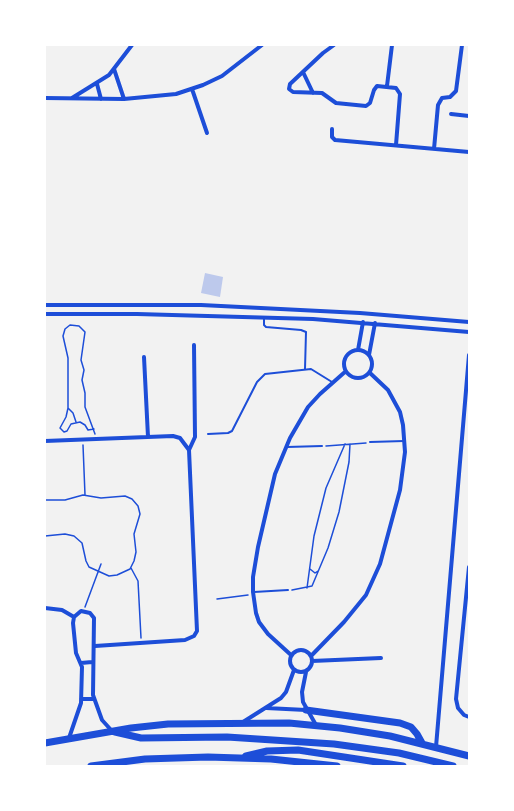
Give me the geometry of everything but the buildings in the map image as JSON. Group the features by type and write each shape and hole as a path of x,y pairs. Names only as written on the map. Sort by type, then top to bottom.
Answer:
{"main road":[{"path":"306,710 400,723 411,727 422,743"},
{"path":"45,743 113,731 168,724 243,722 317,726 365,732 422,743 469,756"},
{"path":"113,731 131,736 150,738 227,737 334,744 399,753 453,766"},
{"path":"240,758 267,751 287,750 334,755 403,766"},
{"path":"91,766 169,758 240,758 337,766"}],"street":[{"path":"72,99 97,84 114,69 132,45"},
{"path":"45,98 124,99 170,95 192,89 222,76 262,45"},
{"path":"334,45 289,85 289,89 293,92 325,94 336,103 366,106 370,103 375,88 387,86 396,88 400,94 396,145"},
{"path":"387,86 392,45"},
{"path":"434,149 438,105 440,100 453,96 456,91 462,45"},
{"path":"114,69 124,99"},
{"path":"303,72 313,93"},
{"path":"97,84 101,99"},
{"path":"192,89 206,133"},
{"path":"451,114 469,116"},
{"path":"332,129 332,137 334,140 469,152"},
{"path":"45,305 201,305 360,313 469,322"},
{"path":"261,308 262,317"},
{"path":"45,314 137,314 262,317 362,322 469,332"},
{"path":"358,350 362,322"},
{"path":"358,350 347,356 344,363 346,371 351,376 358,378 364,377 370,373 372,362 369,355 375,323"},
{"path":"95,646 142,644 190,639 197,631 189,450 195,438 194,345"},
{"path":"358,350 369,355"},
{"path":"436,747 469,355"},
{"path":"144,357 148,437"},
{"path":"291,655 275,641 259,622 253,593 253,577 262,528 275,474 286,448 308,407 332,382 346,371"},
{"path":"311,656 356,610 374,580 388,540 396,509 404,465 405,440 400,412 395,400 388,390 370,373"},
{"path":"45,441 173,436 180,438 189,450"},
{"path":"469,567 456,699 458,708 464,716 469,717"},
{"path":"45,608 62,610 74,616"},
{"path":"70,738 80,710 81,700 81,663 76,653 73,623 74,616 78,612 83,611 90,613 94,618 95,646 92,662 94,699 102,720 113,731"},
{"path":"306,672 294,670 290,666 289,660 291,655 296,651 302,650 311,656 312,661 306,672 302,692 306,710 317,726"},
{"path":"312,661 381,658"},
{"path":"81,663 92,662"},
{"path":"243,722 286,692 294,670"},
{"path":"81,700 94,699"},
{"path":"265,708 306,710"}],"lane":[{"path":"262,317 266,327 301,330 306,332 305,369"},
{"path":"208,434 228,434 232,431 258,382 265,374 305,369 315,370 332,382"},
{"path":"370,442 405,440"},
{"path":"286,448 322,446"},
{"path":"253,593 288,590"}],"path":[{"path":"94,429 88,430 82,423 76,422 71,424 66,431 61,429 61,424 66,418 68,408 68,358 63,336 68,326 76,325 84,329 85,335 81,360 84,370 82,380 85,393 85,410 94,429 98,439"},
{"path":"68,408 73,413 76,422"},
{"path":"83,440 85,495"},
{"path":"322,446 370,442"},
{"path":"307,588 314,536 326,488 345,444"},
{"path":"288,590 307,588 314,584 339,512 349,462 350,444"},
{"path":"45,500 65,500 85,495 101,498 125,496 132,499 138,506 139,518 134,534 136,556 131,567 121,574 113,576 98,571 87,564 83,547 77,538 65,534 45,536"},
{"path":"83,611 101,564"},
{"path":"310,566 310,569 314,573 319,570"},
{"path":"131,567 138,581 142,644"},
{"path":"217,599 253,593"}]}
